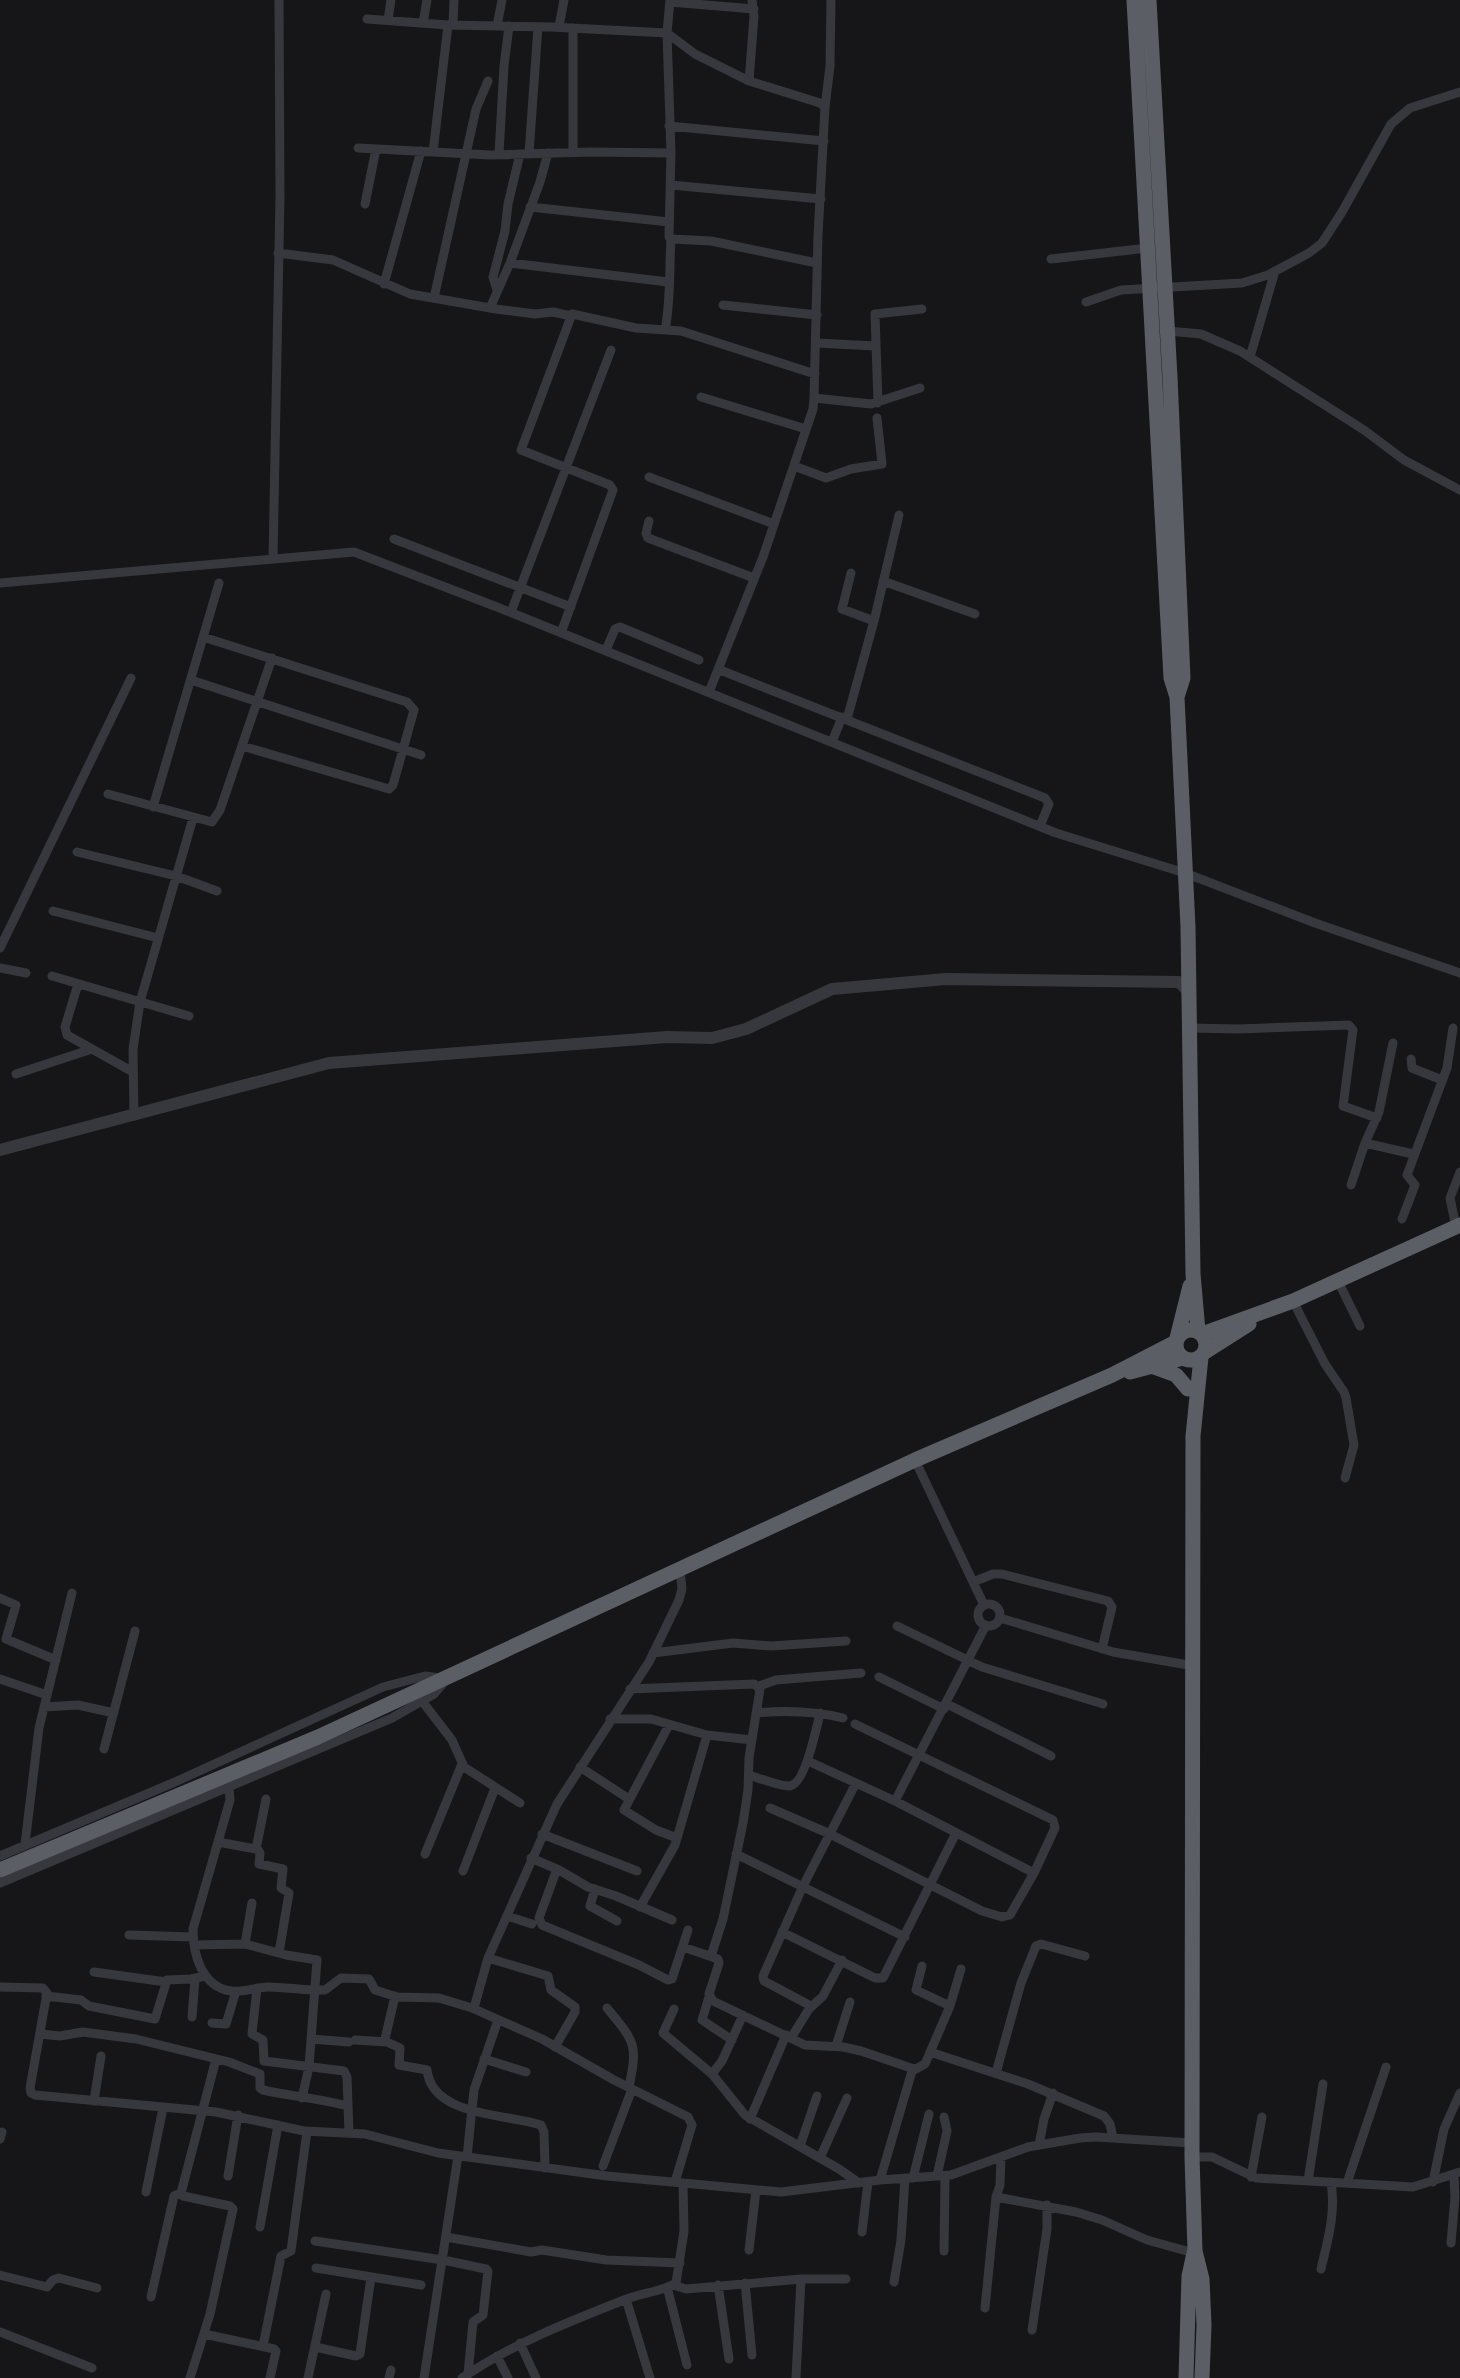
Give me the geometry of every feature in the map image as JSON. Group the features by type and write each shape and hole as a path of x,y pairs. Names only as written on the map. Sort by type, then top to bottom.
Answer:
{"highway":[{"path":"1134,0 1148,248 1168,331 1183,678 1177,697"},
{"path":"1149,0 1171,678 1177,697 1189,963 1193,1274 1200,1333 1207,1346 1194,1357 1188,1389 1193,1436"},
{"path":"0,1870 190,1791 446,1679 915,1460 1112,1376 1177,1340 1186,1331 1200,1333 1293,1302 1458,1226"},
{"path":"1193,1274 1176,1348 1194,1357"},
{"path":"1112,1376 1194,1357 1269,1311"},
{"path":"1194,1357 1192,2150 1195,2252 1202,2279 1204,2340 1202,2378"},
{"path":"1154,1367 1176,1375 1188,1389"},
{"path":"1186,2378 1189,2276 1195,2252"}],"street":[{"path":"273,558 279,0"},
{"path":"388,20 391,0"},
{"path":"423,24 426,0"},
{"path":"433,152 454,0"},
{"path":"497,26 502,0"},
{"path":"559,27 564,0"},
{"path":"710,692 774,524 814,398 817,262 825,107 830,66 831,0"},
{"path":"665,330 669,305 668,282 672,239 669,237 671,153 667,33 670,1 753,5 749,81"},
{"path":"367,19 423,24 559,27 667,33 695,54 749,81 820,103 825,107"},
{"path":"499,154 504,66 509,26"},
{"path":"496,290 493,277 505,231 508,204 524,154 538,27"},
{"path":"573,28 573,152"},
{"path":"434,298 476,109 488,81"},
{"path":"1086,302 1121,290 1242,283 1275,271 1309,253 1322,243 1342,212 1387,130 1400,115 1410,108 1460,92"},
{"path":"669,126 824,141"},
{"path":"358,148 499,154 671,153"},
{"path":"365,204 376,149"},
{"path":"384,284 421,151"},
{"path":"490,308 496,290 502,284 510,263 548,153"},
{"path":"671,185 821,199"},
{"path":"530,207 669,222"},
{"path":"672,239 711,240 817,262"},
{"path":"1051,259 1148,248"},
{"path":"278,253 333,260 410,294 535,314 553,312 571,316 574,313 636,328 681,331 815,374"},
{"path":"510,263 668,282"},
{"path":"1250,357 1275,271"},
{"path":"723,305 817,315"},
{"path":"878,403 875,314 922,309"},
{"path":"561,633 613,490 610,485 523,451 521,446 558,357 571,316"},
{"path":"1168,331 1201,334 1250,357 1364,430 1404,460 1460,490"},
{"path":"817,343 875,346"},
{"path":"511,612 564,467 587,415 611,350"},
{"path":"814,398 863,404 878,403 920,388"},
{"path":"701,397 806,429"},
{"path":"794,466 826,478 854,468 882,464 877,418"},
{"path":"649,477 774,524"},
{"path":"832,742 844,718 874,621 899,515"},
{"path":"649,521 646,533 648,538 754,578"},
{"path":"394,539 571,608"},
{"path":"0,583 354,552 511,612 1040,826 1185,873 1315,923 1460,973"},
{"path":"851,573 842,609 874,621"},
{"path":"883,581 975,614"},
{"path":"153,807 219,583"},
{"path":"606,650 615,629 620,627 699,660"},
{"path":"203,637 412,705 414,710 393,785 385,790 242,746"},
{"path":"108,794 212,822 216,818 272,658"},
{"path":"720,670 1045,798 1049,804 1040,826"},
{"path":"0,948 130,678"},
{"path":"190,680 421,755"},
{"path":"134,1116 134,1037 140,1002 193,818"},
{"path":"77,852 176,876 217,891"},
{"path":"53,911 158,938"},
{"path":"1155,980 1175,973 1189,963"},
{"path":"0,968 26,973"},
{"path":"52,976 189,1016"},
{"path":"0,1150 329,1064 667,1037 712,1038 746,1029 832,989 946,979 1103,982 1155,980 1179,982 1190,993"},
{"path":"78,984 65,1032 133,1072"},
{"path":"1191,1028 1249,1029 1349,1025 1353,1030 1342,1106 1377,1118"},
{"path":"1402,1220 1415,1185 1414,1181 1407,1176 1448,1062 1453,1028"},
{"path":"1351,1185 1365,1143 1377,1118 1393,1043"},
{"path":"16,1074 92,1049"},
{"path":"1411,1059 1412,1068 1442,1080"},
{"path":"1365,1143 1413,1155"},
{"path":"1458,1226 1450,1198 1460,1172"},
{"path":"1338,1281 1360,1326"},
{"path":"1293,1302 1325,1364 1346,1398 1354,1439 1345,1478"},
{"path":"915,1460 984,1605"},
{"path":"474,2008 488,1958 542,1834 562,1794 653,1653 679,1600 682,1589 680,1570"},
{"path":"973,1581 993,1574 1002,1574 1108,1601 1112,1607 1102,1648"},
{"path":"26,1844 37,1739 72,1593"},
{"path":"0,1598 16,1605 6,1639 56,1660"},
{"path":"984,1605 995,1605 999,1611 1000,1618 993,1626 986,1625 979,1617 984,1605"},
{"path":"1000,1618 1102,1648 1194,1666"},
{"path":"896,1801 986,1625"},
{"path":"897,1626 982,1667 1102,1704"},
{"path":"105,1749 135,1631"},
{"path":"653,1653 733,1643 771,1646 846,1641"},
{"path":"630,1689 754,1684 759,1686 776,1680 861,1673"},
{"path":"0,1856 175,1782 383,1687 425,1676 446,1679"},
{"path":"879,1677 1051,1756"},
{"path":"0,1679 47,1695"},
{"path":"0,1883 392,1718 434,1694 446,1679"},
{"path":"711,1956 723,1919 743,1823 759,1686"},
{"path":"422,1701 452,1740 462,1764 520,1803"},
{"path":"44,1707 78,1705 114,1713"},
{"path":"756,1713 791,1710 843,1718"},
{"path":"749,1775 793,1785 808,1761 820,1713"},
{"path":"610,1719 651,1719 707,1735 752,1740"},
{"path":"770,1808 830,1834 982,1911 1006,1917 1034,1873 1055,1828 1053,1820 855,1724"},
{"path":"669,1725 649,1766 624,1808 625,1812 656,1830 677,1838"},
{"path":"640,1907 677,1838 707,1735"},
{"path":"808,1761 896,1801 1034,1873"},
{"path":"425,1854 462,1764"},
{"path":"580,1767 629,1799"},
{"path":"811,2006 763,1979 803,1886 856,1783"},
{"path":"229,1788 230,1800 195,1919 194,1941 205,1976 214,1986 236,1991 257,1988 315,1990 328,1989 341,1978 369,1980 375,1990 395,1996 439,1998 474,2008 555,2047 690,2119 692,2125 679,2183 684,2223 678,2280 670,2286 626,2299 520,2343 469,2373"},
{"path":"463,1871 495,1788"},
{"path":"256,1848 266,1799"},
{"path":"782,1932 875,1978 883,1978 956,1833"},
{"path":"542,1834 637,1871"},
{"path":"218,1842 253,1850 256,1848"},
{"path":"256,1848 260,1853 259,1864 283,1869 281,1888 289,1893 279,1953"},
{"path":"736,1854 905,1937"},
{"path":"531,1858 595,1889 672,1920"},
{"path":"557,1869 539,1918 542,1925 639,1965 668,1980 672,1979 688,1930"},
{"path":"595,1889 590,1906 616,1921"},
{"path":"245,1944 252,1903"},
{"path":"507,1916 532,1924"},
{"path":"129,1935 245,1944 317,1960 309,2067 302,2098"},
{"path":"996,2073 1021,1983 1036,1946 1041,1944 1085,1956"},
{"path":"683,1947 718,1959 719,1963 702,2020 732,2040"},
{"path":"488,1958 548,1976 551,1990 575,2007 575,2012 555,2047"},
{"path":"750,2119 789,2037 811,2006 823,1996 842,1960"},
{"path":"922,1966 916,1990 950,2006"},
{"path":"709,1997 712,2001 806,2045 836,2046 869,2052 914,2069 923,2067 950,2006 961,1969"},
{"path":"94,1972 166,1982 170,1979 195,1979 205,1976"},
{"path":"192,2017 195,1979"},
{"path":"46,1996 81,2000 89,2006 153,2019 156,2017 166,1982"},
{"path":"0,1987 43,1988 47,1993 31,2093 238,2115 307,2131 373,2136 420,2149 545,2168 679,2183 790,2192 880,2180 956,2174 1039,2145 1080,2138 1113,2138 1192,2150 1251,2176 1413,2187 1457,2173 1451,2243"},
{"path":"257,1988 252,2034 263,2040 264,2061 344,2071 349,2133"},
{"path":"212,2023 226,2024 236,1991"},
{"path":"387,2042 395,1996"},
{"path":"836,2046 850,2002"},
{"path":"603,2166 630,2088 634,2061 634,2048 627,2033 607,2008"},
{"path":"674,2009 663,2033 712,2074 742,2112 750,2119 863,2182"},
{"path":"712,2074 722,2061 743,2015"},
{"path":"424,2378 446,2237 474,2090 498,2020"},
{"path":"40,2034 60,2036 82,2032 136,2039 216,2059 261,2074 260,2088 262,2090 302,2098 321,2099 348,2106"},
{"path":"311,2039 387,2042 400,2048 399,2065 425,2069 429,2083 446,2100 457,2106 470,2111 541,2125 544,2132 545,2168"},
{"path":"930,2052 996,2073 1104,2116 1110,2124 1113,2138"},
{"path":"94,2101 101,2056"},
{"path":"181,2193 216,2059"},
{"path":"484,2059 526,2072"},
{"path":"1347,2183 1386,2067"},
{"path":"880,2180 914,2069"},
{"path":"1308,2181 1323,2084"},
{"path":"1433,2182 1444,2129 1460,2093"},
{"path":"1039,2145 1044,2119 1053,2094"},
{"path":"800,2146 817,2096"},
{"path":"820,2158 847,2098"},
{"path":"146,2192 163,2108"},
{"path":"894,2282 909,2178 929,2114"},
{"path":"228,2176 238,2115"},
{"path":"944,2117 947,2132 941,2176 944,2252"},
{"path":"1251,2176 1262,2117"},
{"path":"260,2228 278,2125"},
{"path":"263,2346 281,2256 291,2251 307,2131"},
{"path":"985,2308 996,2197 1000,2185 1000,2157"},
{"path":"862,2232 863,2182"},
{"path":"1321,2270 1334,2209 1331,2182"},
{"path":"749,2250 756,2190"},
{"path":"151,2296 174,2196 181,2193"},
{"path":"181,2193 183,2196 230,2206 233,2209 224,2257 191,2378"},
{"path":"996,2197 1047,2205 1090,2216 1147,2240 1195,2252"},
{"path":"1032,2330 1047,2229 1047,2205"},
{"path":"446,2237 531,2252 542,2250 606,2260 680,2263"},
{"path":"315,2241 443,2260 488,2271 483,2315 472,2322 469,2373"},
{"path":"316,2268 421,2285"},
{"path":"0,2275 47,2287 53,2280 59,2278 97,2288"},
{"path":"315,2347 356,2356 360,2354 371,2277"},
{"path":"670,2286 686,2289 801,2279 846,2279"},
{"path":"796,2378 801,2279"},
{"path":"745,2283 752,2355"},
{"path":"718,2285 729,2359"},
{"path":"670,2286 687,2365"},
{"path":"308,2378 326,2294"},
{"path":"626,2299 650,2378"},
{"path":"0,2332 92,2368"},
{"path":"204,2334 276,2350 270,2378"},
{"path":"520,2343 536,2378"},
{"path":"497,2356 508,2378"},
{"path":"469,2373 482,2378"}]}
